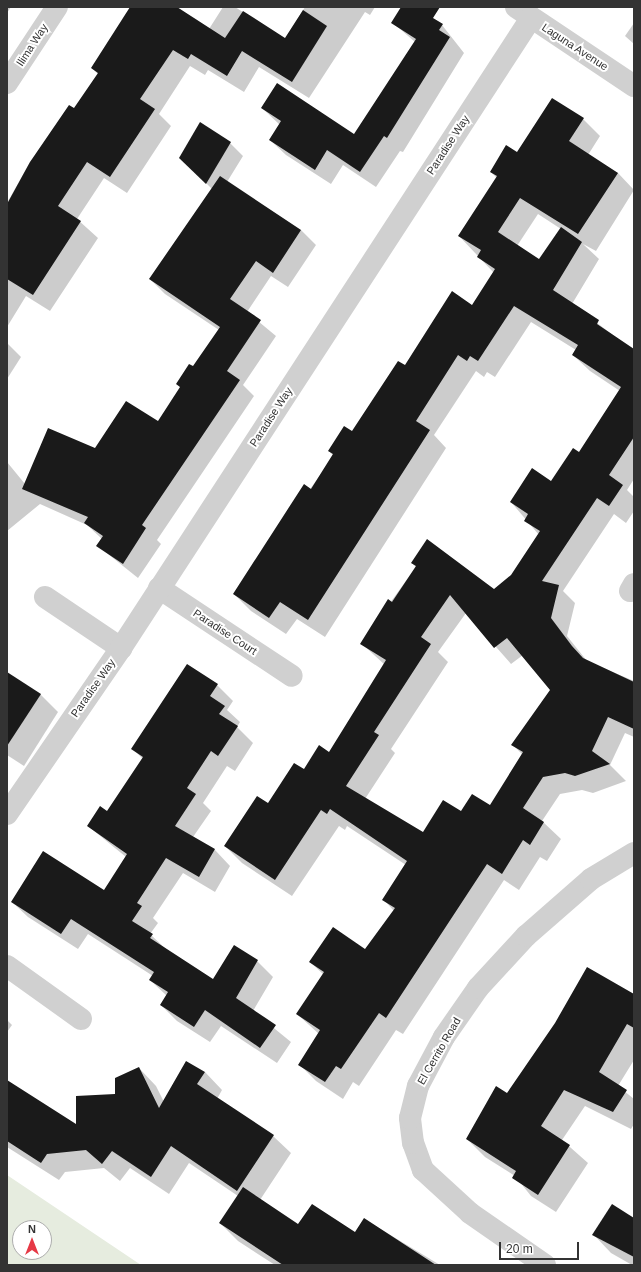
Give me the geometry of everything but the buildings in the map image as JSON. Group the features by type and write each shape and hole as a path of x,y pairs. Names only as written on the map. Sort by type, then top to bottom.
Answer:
{"street":[{"name":"Ilima Way","path":"7,83 57,7"},
{"name":"Laguna Avenue","path":"523,12 634,86"},
{"name":"Paradise Way","path":"7,814 121,648 523,12"},
{"name":"Paradise Court","path":"159,588 292,676"},
{"path":"45,597 121,648"},
{"name":"El Cerrito Road","path":"545,1265 470,1213 423,1170 413,1143 410,1118 418,1086 444,1037 478,988 526,936 591,879 634,853"},
{"path":"7,966 81,1019"}],"shaded area":[{"path":"7,1175 141,1265 7,1265"}]}
